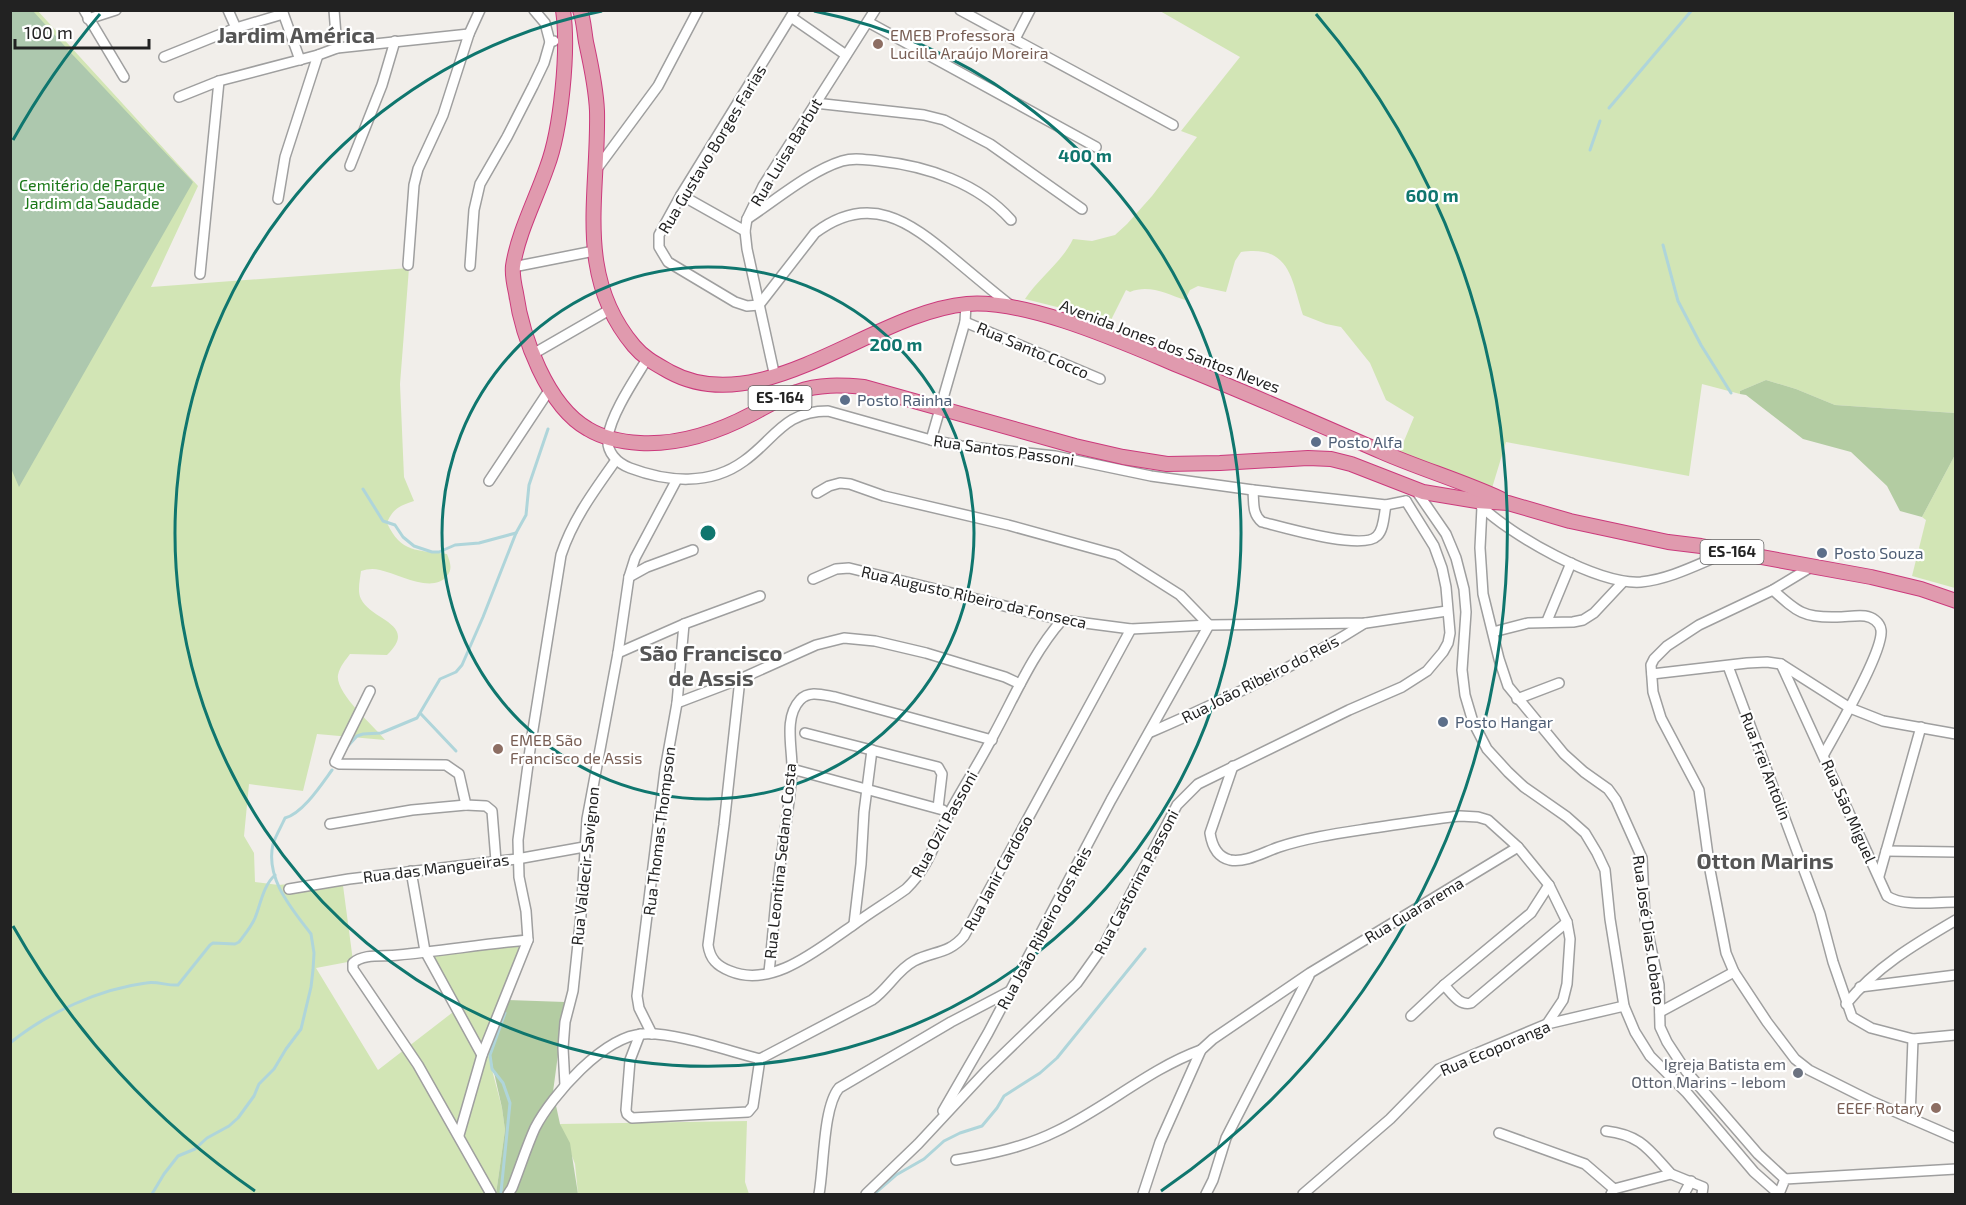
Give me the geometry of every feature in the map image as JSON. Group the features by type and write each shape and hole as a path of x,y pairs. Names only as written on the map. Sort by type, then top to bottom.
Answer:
{"highway":[{"name":"Avenida Jones dos Santos Neves","path":"572,12 585,39 594,75 597,110 594,251 598,277 611,309 633,345 647,359 676,375 697,382 730,385 775,377 925,313 966,304 987,304 1056,318 1128,344 1266,401 1425,471 1475,487 1508,503"},
{"name":"ES-164","path":"572,12 565,39 555,139 548,165 526,219 513,267 523,329 550,389 560,403 587,429 608,438 638,443 669,443 686,440 750,415 798,391 837,385 864,387 1046,439 1123,457 1167,464 1331,459 1351,464 1410,492 1439,495 1479,504 1508,503 1570,521 1668,542 1730,551 1921,589 1956,601"},
{"path":"1439,495 1446,490 1449,478"}],"street":[{"path":"116,10 86,15 124,77"},
{"path":"228,10 236,28"},
{"path":"334,10 337,48"},
{"path":"408,265 414,185 418,169 443,115 469,34 480,10"},
{"path":"470,266 474,210 480,184 533,86 544,63 550,42 545,23 534,10"},
{"path":"595,172 658,86 698,10"},
{"name":"Rua Luisa Barbut","path":"775,377 745,231 747,219 763,186 875,10"},
{"path":"960,10 1173,125"},
{"path":"1015,39 1030,10"},
{"path":"164,57 283,12 300,60"},
{"path":"793,14 846,55"},
{"name":"Rua Gustavo Borges Farias","path":"759,305 747,306 735,302 668,262 659,247 659,235 681,195 793,14"},
{"path":"868,22 1096,147"},
{"path":"179,97 219,81 337,48 469,34"},
{"path":"550,42 565,39"},
{"path":"350,166 382,85 395,41"},
{"path":"278,199 285,157 318,55"},
{"path":"200,274 219,81"},
{"path":"815,103 924,115 944,120 990,144 1082,209"},
{"path":"747,219 828,166 856,158 905,164 934,172 990,200 1011,220"},
{"path":"681,195 745,231"},
{"path":"759,305 815,233 840,217 858,213 881,214 908,224 1013,308"},
{"path":"513,267 594,251"},
{"path":"931,440 965,322 966,304"},
{"path":"533,354 611,309"},
{"name":"Rua Santo Cocco","path":"965,322 1100,379"},
{"path":"459,1135 482,1055 528,940 526,911 517,859 520,816 561,555 574,522 616,460 610,451 608,438 617,412 647,359"},
{"path":"489,481 550,389"},
{"name":"Rua Santos Passoni","path":"616,460 645,473 676,481 702,478 733,468 788,422 810,411 828,411 931,440 961,446 1055,456 1151,476 1386,505 1410,492"},
{"name":"Rua Valdecir Savignon","path":"565,1085 563,1048 573,991 590,798 618,653 629,577 635,558 676,481"},
{"path":"817,493 829,486 840,483 850,484 884,496 1008,525 1117,555 1180,595 1209,626"},
{"path":"1253,490 1254,510 1256,517 1262,522 1347,542 1371,540 1377,537 1386,505"},
{"path":"1410,492 1446,534 1456,558 1464,590 1466,612 1462,670 1465,695 1473,722 1486,748 1508,772 1524,787 1567,817 1585,833 1597,853 1605,870 1610,919 1624,1006 1635,1032 1650,1056 1687,1093 1754,1172 1779,1194 1785,1179 1956,1169"},
{"name":"Rua Castorina Passoni","path":"866,1194 918,1144 1089,968 1104,945 1177,805 1198,784 1348,710 1402,687 1427,670 1448,643 1450,633 1442,568 1410,492"},
{"path":"1479,504 1513,532 1571,563 1623,582 1641,582 1665,577 1730,551"},
{"name":"Rua José Dias Lobato","path":"1479,504 1483,594 1508,686 1564,754 1608,789 1625,817 1642,858 1645,919 1656,967 1659,1027 1686,1071 1758,1154 1785,1179"},
{"path":"629,577 646,567 693,550"},
{"path":"1547,621 1571,563"},
{"path":"1811,567 1773,590 1699,625 1667,646 1651,665 1653,692 1661,718 1699,790 1710,870 1726,953 1734,972 1776,1035 1795,1059 1823,1079 1956,1138"},
{"name":"Rua Augusto Ribeiro da Fonseca","path":"813,579 836,569 849,568 1062,620 1131,629 1366,622 1447,611"},
{"path":"1493,632 1528,623 1583,620 1594,613 1623,582"},
{"path":"1773,590 1798,612 1811,617 1865,616 1877,622 1881,627 1881,635 1874,655 1850,708 1824,754"},
{"path":"618,653 684,624 760,596"},
{"name":"Rua Ozil Passoni","path":"740,679 708,945 710,954 722,968 749,976 786,968 806,958 906,889 919,877 950,812 992,740 1020,684 1062,620"},
{"name":"Rua João Ribeiro do Reis","path":"1151,732 1226,699 1311,656 1366,622"},
{"name":"Rua Thomas Thompson","path":"652,1034 639,1008 637,996 665,770 677,703 684,624"},
{"name":"Rua João Ribeiro dos Reis","path":"936,1124 1011,990 1111,800 1209,626"},
{"name":"Rua Janir Cardoso","path":"760,1059 872,1000 913,962 958,944 970,927 1131,629"},
{"path":"677,703 740,679 816,645 844,638 875,641 926,653 1020,684"},
{"path":"1652,674 1767,662 1781,664 1850,708 1883,721 1956,734"},
{"name":"Rua São Miguel","path":"1781,664 1824,754 1883,889 1893,900 1956,902"},
{"name":"Rua Frei Antolin","path":"1728,666 1820,913 1846,1004"},
{"path":"1517,699 1559,683"},
{"path":"370,691 334,759 336,763 446,765 459,774 466,805"},
{"name":"Rua Leontina Sedano Costa","path":"769,972 792,769 789,746 792,717 798,702 807,694 834,697 992,740"},
{"path":"1879,876 1922,727"},
{"path":"805,734 938,767 942,774 938,808"},
{"path":"854,924 873,750"},
{"path":"1233,766 1210,833 1211,843 1215,850 1223,858 1232,861 1246,859 1301,840 1336,832 1460,816 1488,820 1518,847 1549,885 1567,922 1570,939 1568,984 1563,1000 1547,1024"},
{"path":"792,769 950,812"},
{"path":"330,824 412,810 466,805 486,806 492,811 496,861"},
{"name":"Rua das Mangueiras","path":"289,890 349,879 517,859 584,847"},
{"name":"Rua Guararema","path":"1201,1050 1224,1030 1310,974 1518,847"},
{"path":"1886,851 1956,852"},
{"path":"411,871 425,951 482,1055"},
{"path":"1411,1016 1444,985 1531,913 1549,885"},
{"path":"1956,920 1917,943 1880,969 1860,987 1846,1004 1852,1017 1859,1023 1914,1039 1956,1035"},
{"path":"1444,985 1460,1002 1468,1005 1567,922"},
{"path":"491,1194 418,1065 352,969 357,959 528,940"},
{"path":"1660,1011 1734,972"},
{"path":"1206,1194 1213,1180 1226,1138 1310,974"},
{"path":"1860,987 1956,975"},
{"path":"819,1194 829,1111 834,1094 839,1088 951,1022 1011,990"},
{"name":"Rua Ecoporanga","path":"1304,1194 1389,1119 1436,1071 1445,1065 1547,1024 1624,1006"},
{"path":"508,1194 536,1126 565,1085 604,1050 626,1038 640,1034 652,1034 760,1059 753,1106 748,1112 632,1118 626,1110 630,1060 640,1034"},
{"path":"1910,1118 1914,1039"},
{"path":"956,1160 1011,1149 1035,1141 1059,1130 1177,1059 1201,1050"},
{"path":"1143,1194 1160,1142 1201,1050"},
{"path":"1606,1131 1623,1132 1635,1137 1671,1174 1691,1181 1702,1191"},
{"path":"1499,1133 1585,1164 1613,1192 1671,1174"},
{"path":"1213,1180 1217,1194"},
{"path":"1684,1194 1691,1181"}],"green space":[{"path":"37,10 198,186 151,287 409,268 400,384 404,477 414,501 398,508 387,523 392,533 404,545 419,550 447,554 450,571 441,581 424,583 377,569 361,571 359,589 361,599 374,613 396,629 398,636 396,645 387,655 350,654 338,675 342,691 348,700 385,740 317,734 303,791 249,784 244,836 254,853 255,882 279,885 342,878 353,961 316,968 378,1070 457,1009 428,956 522,945 491,1066 505,1130 496,1194 11,1194 10,154 18,11"},
{"name":"Cemitério de Parque Jardim da Saudade","path":"10,11 33,11 193,182 19,487 10,466"},
{"path":"1160,11 1955,11 1955,413 1835,405 1766,380 1740,391 1740,394 1702,384 1689,476 1506,442 1492,488 1399,453 1414,417 1386,400 1370,363 1341,327 1303,315 1286,267 1270,254 1257,251 1241,252 1235,261 1226,292 1198,286 1190,290 1185,300 1151,289 1130,292 1126,290 1108,326 1073,311 1025,299 1063,255 1073,239 1092,241 1115,235 1152,196 1197,137 1181,131 1240,57"},
{"path":"1766,380 1835,405 1955,413 1955,455 1922,517 1900,511 1887,486 1851,452 1803,439 1746,395 1740,394 1740,391"},
{"path":"1955,455 1955,588 1912,576 1926,520 1922,517"},
{"path":"506,1000 565,1002 553,1092 560,1124 570,1143 578,1194 496,1194 505,1130 489,1050"},
{"path":"747,1121 745,1182 749,1194 578,1194 575,1164 560,1124"}],"waterway":[{"path":"1609,108 1692,10"},
{"path":"1590,150 1600,121"},
{"path":"1663,245 1678,301 1701,345 1731,393"},
{"path":"347,747 357,736 381,733 417,718 440,679 456,672 462,665 516,533 526,515 529,485 548,429"},
{"path":"363,489 383,521 395,525 403,537 414,546 432,552 516,533"},
{"path":"421,714 456,751"},
{"path":"152,1194 178,1156 195,1149 207,1138 229,1126 238,1118 254,1096 259,1084 274,1069 301,1029 311,987 314,953 311,934 289,904 276,881 272,857 273,844 285,818 305,805 332,770"},
{"path":"10,1043 57,1012 92,997 146,983 178,985 210,945 239,942 253,921 265,889 275,875"},
{"path":"874,1194 896,1175 924,1159 944,1141 982,1126 1004,1096 1040,1073 1057,1058 1145,949"},
{"path":"501,1192 510,1103 503,1083 492,1069 490,1055 505,1013"}],"place":[{"name":"EMEB Professora Lucilla Araújo Moreira","path":"878,44"},
{"name":"Posto Rainha","path":"845,400"},
{"name":"Posto Alfa","path":"1316,442"},
{"name":"Posto Souza","path":"1822,553"},
{"name":"Posto Hangar","path":"1443,722"},
{"name":"EMEB São Francisco de Assis","path":"498,749"},
{"name":"Igreja Batista em Otton Marins - Iebom","path":"1798,1073"},
{"name":"EEEF Rotary","path":"1936,1108"}],"district":[{"name":"Jardim América","path":"296,35"},
{"name":"São Francisco de Assis","path":"711,666"},
{"name":"Otton Marins","path":"1765,861"}]}
